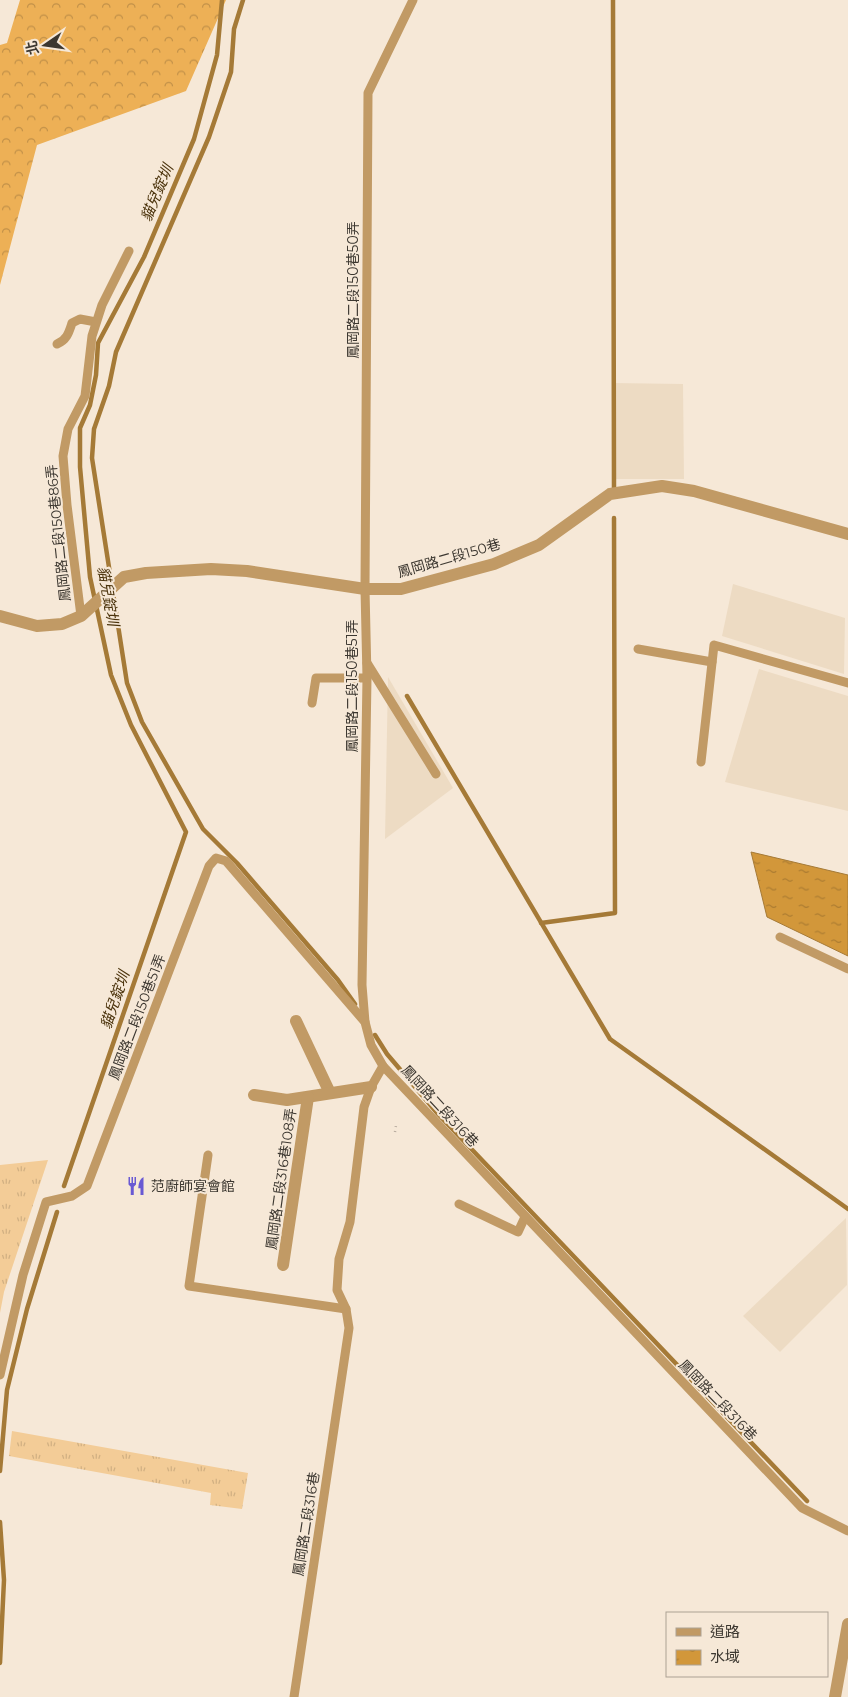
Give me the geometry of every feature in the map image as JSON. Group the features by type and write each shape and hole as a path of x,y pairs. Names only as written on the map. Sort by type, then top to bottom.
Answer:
{"street":[{"name":"鳳岡路二段150巷","path":"81,616 124,577 146,573 211,570 247,571 365,589 401,589 494,564 539,545 610,494 662,486 694,491 848,534"},
{"path":"0,616 38,626 62,624 81,616"},
{"path":"296,1021 330,1093"},
{"name":"鳳岡路二段316巷108弄","path":"254,1095 287,1100 371,1087"},
{"name":"鳳岡路二段316巷108弄","path":"283,1265 308,1097"},
{"path":"836,1697 848,1624"}],"lane":[{"name":"鳳岡路二段150巷50弄","path":"365,589 368,94 413,0"},
{"name":"鳳岡路二段150巷86弄","path":"81,616 67,505 63,456 68,429 84,396 92,336 96,322 102,305 129,251"},
{"path":"57,344 63,341 68,334 72,323 80,319 96,322"},
{"name":"鳳岡路二段150巷51弄","path":"365,589 367,678 362,985 365,1022 371,1044 383,1066"},
{"path":"701,762 714,645 848,683"},
{"path":"638,649 712,662"},
{"path":"366,662 436,774"},
{"path":"312,703 316,678 367,678"},
{"name":"鳳岡路二段150巷51弄","path":"0,1375 23,1275 46,1202 72,1196 87,1186 209,866 216,858 226,861 365,1022"},
{"path":"780,937 848,968"},
{"name":"鳳岡路二段316巷","path":"294,1697 349,1328 346,1309 337,1290 339,1259 350,1222 364,1107 371,1087 383,1066 802,1508 848,1531"},
{"path":"208,1155 189,1286 346,1309"},
{"path":"459,1204 518,1232 525,1217"}],"path":[{"path":"395,1132 396,1125"}],"shaded area":[{"path":"612,383 683,384 684,479 616,479"},
{"path":"733,584 845,618 844,674 722,636"},
{"path":"759,669 848,696 848,811 725,782"},
{"path":"388,677 453,788 385,839"},
{"path":"846,1218 847,1285 780,1352 743,1316"}],"green space":[{"path":"20,0 226,0 186,91 37,145 0,285 0,45 7,43"},
{"path":"48,1160 4,1292 0,1313 0,1165"},
{"path":"12,1431 248,1473 242,1509 210,1505 211,1493 9,1456"}],"water":[{"path":"751,852 848,875 848,956 767,917"}],"waterway":[{"name":"貓兒錠圳","path":"64,1186 186,832 131,725 111,675 90,577 80,467 80,428 90,405 96,375 98,343 144,257 194,139 217,55 222,0"},
{"path":"243,0 234,29 231,72 209,137 116,352 109,386 94,429 92,458 127,683 142,722 203,829 237,863 338,980 355,1004"},
{"path":"613,0 614,488"},
{"path":"541,923 615,913 614,518"},
{"path":"407,696 610,1039 848,1209"},
{"path":"375,1035 387,1054 438,1114 807,1501"},
{"name":"貓兒錠圳","path":"0,1471 7,1390 27,1309 57,1212"},
{"name":"貓兒錠圳","path":"0,1522 4,1580 0,1663"}],"place":[{"name":"范廚師宴會館","path":"136,1186"}]}
